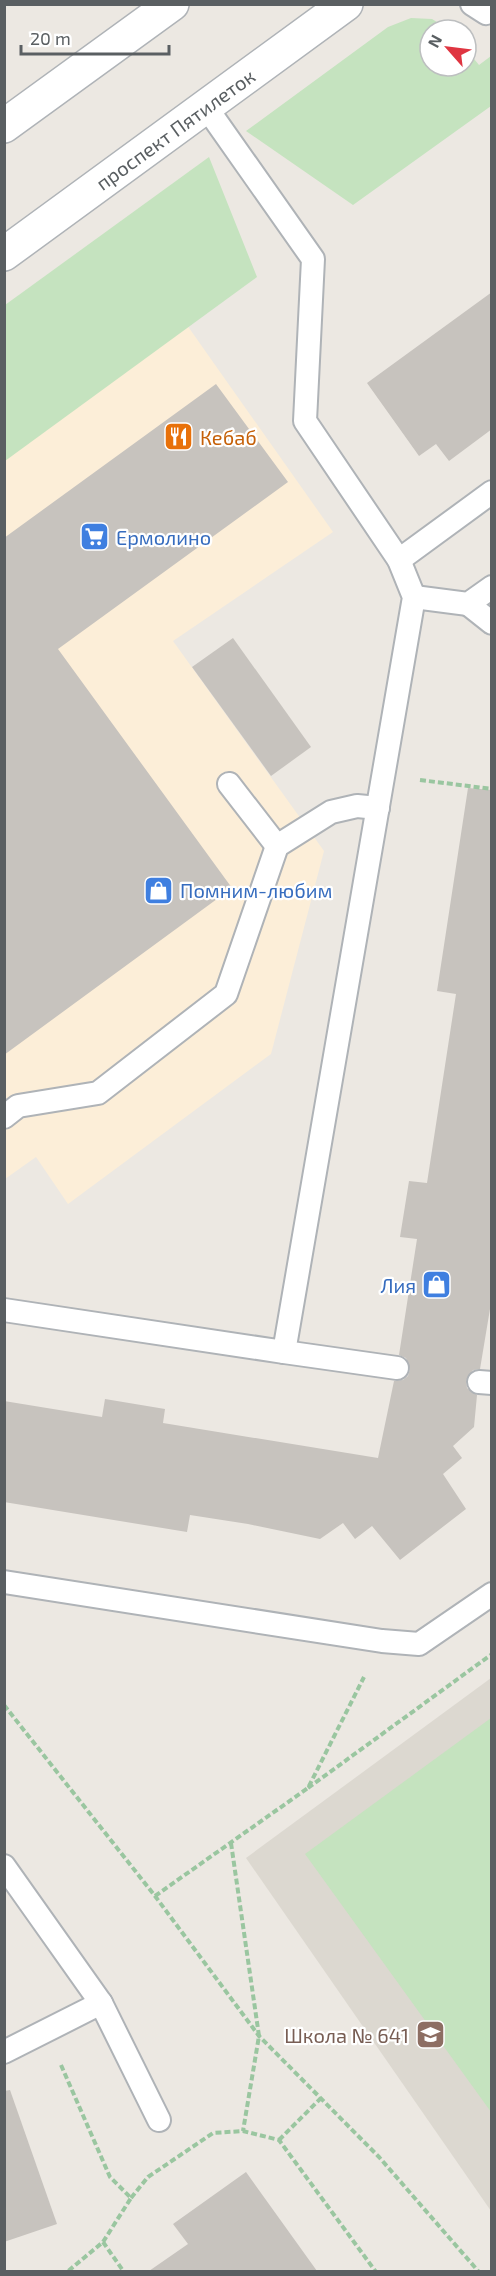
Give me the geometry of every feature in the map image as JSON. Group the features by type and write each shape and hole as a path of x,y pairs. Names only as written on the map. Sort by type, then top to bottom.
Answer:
{"street":[{"path":"4,126 172,4"},
{"name":"проспект Пятилеток","path":"4,254 346,4"}],"lane":[{"path":"472,4 486,13 492,9"},
{"path":"206,107 313,259 304,421 399,560 414,597 284,1352"},
{"path":"399,560 492,492"},
{"path":"468,604 492,587"},
{"path":"414,597 468,604 492,623"},
{"path":"229,784 277,846"},
{"path":"4,1117 18,1107 98,1093 226,994 277,846 331,812 357,806 378,808"},
{"path":"4,1310 397,1368"},
{"path":"4,1582 382,1641 419,1644 492,1594"},
{"path":"4,1866 101,2003 159,2120"},
{"path":"4,2052 101,2003"}],"path":[{"path":"384,776 492,789"},
{"path":"308,1788 382,1641"},
{"path":"155,1896 492,1654"},
{"path":"4,1705 155,1896 259,2036 380,2157 479,2271"},
{"path":"231,1843 259,2036 243,2131"},
{"path":"46,2031 110,2177 131,2198"},
{"path":"279,2140 321,2098"},
{"path":"67,2271 103,2242 131,2198 148,2177 213,2133 243,2131 279,2140 376,2271"},
{"path":"103,2242 124,2271"}],"shaded area":[{"path":"170,301 333,532 173,641 324,851 271,1054 68,1204 36,1157 5,1179 5,426"},
{"name":"Школа № 641","path":"491,1678 491,2211 246,1858"}],"green space":[{"path":"411,18 418,18 418,78 478,78 478,64 491,56 491,106 353,205 246,131 388,27"},
{"path":"209,157 257,277 5,461 5,305"},
{"path":"491,1718 491,2112 305,1854"}],"building":[{"path":"492,292 492,429 449,461 436,444 419,456 367,383"},
{"path":"216,384 288,482 58,649 232,888 4,1055 4,538"},
{"path":"233,638 311,747 271,776 192,667"},
{"path":"468,788 492,790 492,1297 480,1369 473,1370 466,1380 467,1388 477,1395 474,1427 453,1446 462,1458 443,1474 466,1509 400,1560 372,1526 355,1539 343,1523 320,1539 190,1515 187,1532 4,1502 4,1401 102,1417 105,1399 165,1409 163,1423 378,1458 394,1381 403,1380 408,1376 410,1369 406,1358 399,1355 417,1239 400,1237 409,1181 427,1183 456,994 437,991"},
{"path":"10,2090 57,2224 4,2242 4,2091"},
{"path":"246,2172 317,2271 149,2271 188,2244 173,2224"}],"place":[{"name":"Кебаб","path":"179,437"},
{"name":"Ермолино","path":"95,537"},
{"name":"Помним-любим","path":"159,890"},
{"name":"Лия","path":"437,1285"},
{"name":"Школа № 641","path":"430,2035"}]}
